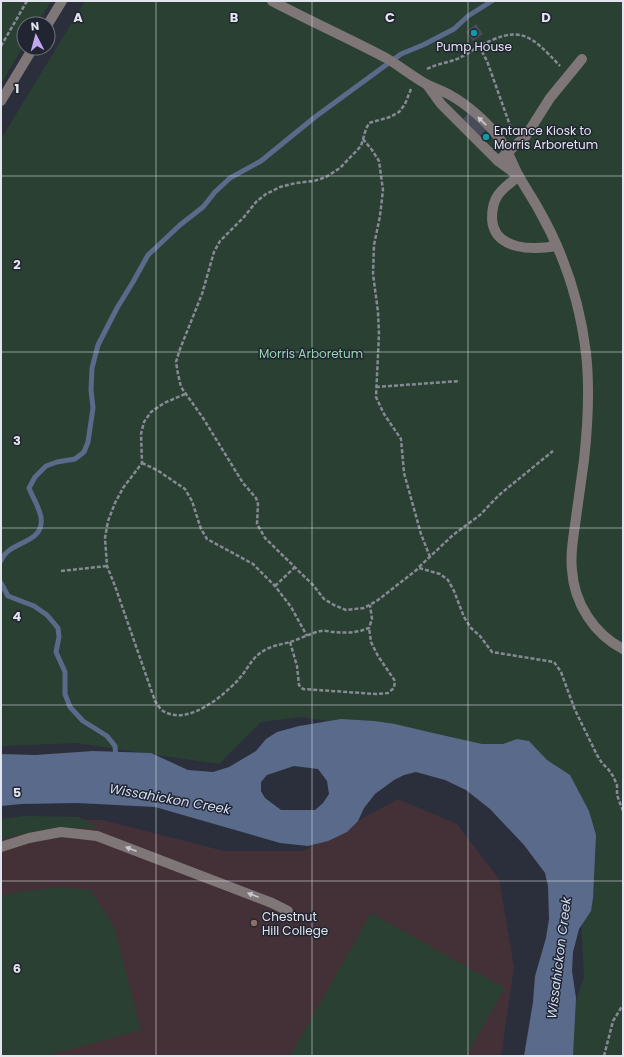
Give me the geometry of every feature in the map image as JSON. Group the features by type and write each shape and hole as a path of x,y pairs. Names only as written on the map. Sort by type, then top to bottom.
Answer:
{"street":[{"path":"53,16 62,1"},
{"path":"272,1 384,57 427,84 450,94 465,104 492,130 508,152 518,176 538,208 557,246 567,270 578,306 582,327 588,374 589,400 587,430 572,556 575,591 586,614 595,627 605,637 623,649"},
{"path":"1,101 28,56"},
{"path":"498,161 526,136 550,98 582,59"},
{"path":"427,84 441,104 498,161 518,176"},
{"path":"518,176 497,196 492,212 496,231 502,239 511,244 524,248 537,249 557,246"},
{"path":"1,847 29,838 61,832 97,836 272,903 288,911"}],"path":[{"path":"1,46 27,1"},
{"path":"423,71 430,67 457,59 479,46 506,35 518,33 530,37 568,75"},
{"path":"479,46 487,61 517,145"},
{"path":"413,85 405,104 399,112 390,117 370,123 366,128 360,146 353,156 340,168 326,177 314,181 280,187 266,194 256,202 244,217 220,241 214,252 202,294 176,362 179,380 186,394 203,418 243,483 256,498 258,504 257,524 265,538 324,598 334,605 346,610 364,608 378,600 419,568 453,535 480,515 509,486 552,451"},
{"path":"363,140 380,161 382,190 380,216 374,244 373,274 378,312 376,397 378,404 401,439 404,473 421,534 430,557"},
{"path":"376,387 460,381"},
{"path":"186,394 164,403 151,412 144,422 141,434 142,463 123,488 115,503 108,520 105,538 107,566 155,701 160,709 165,713 176,715 191,714 207,705 232,686 240,678 249,663 260,652 271,647 322,631 348,633 360,632 369,628"},
{"path":"142,463 156,470 184,489 192,501 201,529 207,539 253,564 275,586 290,606 307,636"},
{"path":"61,571 107,566"},
{"path":"275,586 295,567"},
{"path":"419,568 440,574 448,580 464,617 471,628 480,636 492,652 554,662 561,672 575,710 599,759 613,776 617,785 618,795 623,811"},
{"path":"290,642 297,666 299,684 303,689 376,694 388,692 394,688 395,681 378,656 371,642 369,628 372,619 370,605"},
{"path":"604,1056 613,1021 623,1007"}],"shaded area":[{"name":"Chestnut Hill College","path":"398,799 457,824 499,879 514,967 501,1056 1,1056 1,824 43,819 103,820 224,851 303,851"}],"green space":[{"path":"1,1 51,1 42,16 16,16 16,56 18,56 1,84"},
{"name":"Morris Arboretum","path":"85,1 623,1 623,1056 558,1056 584,977 579,876 390,731 302,717 261,722 219,764 76,743 1,746 1,139 52,56 56,56 56,49"},
{"path":"25,816 79,817 99,828 53,828 1,839 1,819"},
{"path":"59,887 91,890 114,927 141,1030 45,1056 1,1056 1,896 12,893"},
{"path":"371,913 505,988 466,1056 290,1056"}],"water":[{"name":"Wissahickon Creek","path":"341,719 374,721 395,724 482,744 503,744 517,739 529,741 547,760 570,775 589,811 596,835 591,911 579,929 573,952 572,971 576,998 573,1056 524,1056 533,1002 535,976 546,938 549,919 548,886 545,873 524,845 490,809 466,790 445,780 416,772 404,775 394,780 375,794 364,808 358,821 347,832 328,841 308,846 280,843 155,807 77,803 21,804 1,806 1,754 35,755 93,751 151,753 188,770 213,772 229,767 256,751 266,739 277,732 299,726","holes":["294,766 318,769 327,781 329,794 323,803 315,810 281,810 265,798 261,791 261,782 267,775"]}],"building":[{"name":"Pump House","path":"476,24 483,34 473,41 466,32"},
{"path":"469,113 486,130 480,136 463,119"},
{"name":"Entance Kiosk to Morris Arboretum","path":"488,132 491,136 489,140 485,141 482,138 483,133"}],"waterway":[{"path":"1,561 5,554 11,549 32,538 41,526 40,513 29,488 35,477 46,466 57,462 75,459 84,452 88,442 93,408 91,390 92,368 98,345 117,308 148,255 180,225 203,207 215,192 230,178 261,161 315,117 401,54 423,45 454,29 468,16 492,1"},
{"path":"1,583 8,596 34,606 47,615 58,628 59,637 56,652 65,672 65,694 70,707 83,721 107,736 115,746 116,759"}],"place":[{"name":"Pump House","path":"474,33"},
{"name":"Entance Kiosk to Morris Arboretum","path":"486,137"},
{"name":"Chestnut Hill College","path":"254,923"}]}
